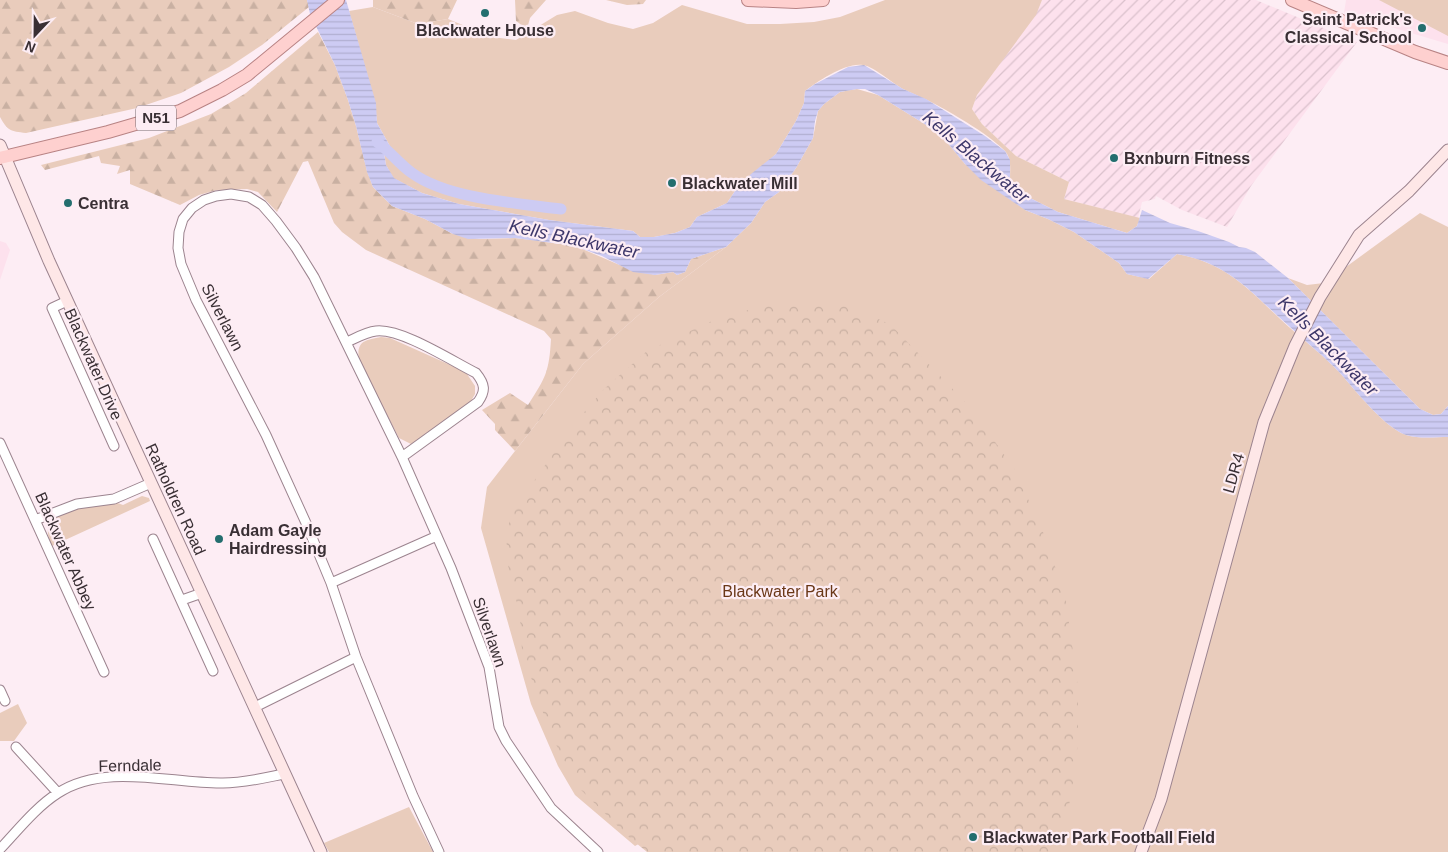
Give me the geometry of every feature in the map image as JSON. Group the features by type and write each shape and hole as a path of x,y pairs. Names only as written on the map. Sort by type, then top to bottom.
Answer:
{"main road":[{"name":"N51","path":"3,158 108,132 180,111 247,75 338,0"},
{"path":"748,0 796,2 823,0"},
{"path":"1292,0 1415,52 1448,63"}],"street":[{"name":"Ratholdren Road","path":"0,145 3,158 67,301 321,852"},
{"name":"LDR4","path":"1141,852 1161,799 1264,422 1295,346 1320,297 1359,235 1409,191 1448,150"},
{"name":"Silverlawn","path":"438,852 356,657 332,583 266,435 188,282 178,248 179,232 183,219 192,208 204,200 231,194 249,197 262,206 296,248 314,277 402,456 437,536 489,667 498,727 551,808 598,852"},
{"name":"Blackwater Drive","path":"67,301 52,308 114,446"},
{"path":"347,342 376,331 390,331 404,336 476,373 481,379 485,388 478,402 402,456"},
{"name":"Blackwater Abbey","path":"1,450 104,672"},
{"path":"35,520 77,504 114,499 151,483"},
{"path":"332,583 437,536"},
{"path":"153,538 213,671"},
{"path":"182,600 202,593"},
{"path":"254,707 356,657"},
{"path":"0,690 5,700"},
{"path":"16,747 58,793"},
{"name":"Ferndale","path":"0,849 38,809 58,793 88,781 111,777 132,777 224,784 284,774"}],"shaded area":[{"path":"1042,0 1256,0 1357,42 1251,186 1227,227 1182,210 1156,196 1155,199 1142,202 1138,218 1064,199 1069,182 1016,156 982,124 972,109 977,95 1035,15"},
{"name":"Saint Patrick's Classical School","path":"1346,0 1448,0 1448,44 1344,13"},
{"path":"0,241 6,243 10,250 0,280"}],"green space":[{"path":"0,0 307,0 309,7 262,45 229,67 181,93 137,108 26,133 10,130 0,117"},
{"path":"373,0 457,0 448,19 418,24 373,7"},
{"path":"515,0 546,0 530,18 527,29 516,21"},
{"path":"606,0 646,0 643,4 627,5"},
{"path":"885,0 1042,0 1036,15 977,95 972,109 982,124 1016,156 1069,182 1064,199 1140,218 1137,226 1127,233 1058,212 1030,198 1010,179 1010,164 1007,153 997,143 957,116 903,89 868,66 863,65 849,66 841,69 805,91 804,103 796,121 776,154 735,191 727,203 697,217 690,227 675,233 654,237 640,237 633,231 549,220 459,204 422,193 393,178 386,165 384,153 391,148 377,123 375,103 349,11 373,7 418,24 448,19 492,37 516,40 557,15 575,11 608,23 633,29 653,23 682,5 747,24 780,24 814,22 840,17"},
{"path":"1379,0 1448,0 1448,36"},
{"path":"318,32 335,65 348,100 373,187 392,206 425,219 453,234 479,239 515,238 561,244 580,248 622,266 655,275 673,272 677,275 685,272 691,259 726,247 659,297 583,364 515,451 495,430 495,424 482,410 510,393 528,405 546,374 551,339 544,331 366,250 342,232 334,223 308,161 303,162 277,212 258,192 247,189 217,190 199,195 180,205 130,184 130,170 117,174 120,166 101,163 99,156 45,170 41,165 149,138 211,114 246,93"},
{"path":"857,89 878,95 931,128 946,141 965,164 1025,210 1074,232 1119,263 1127,274 1149,279 1177,254 1212,265 1226,273 1251,292 1328,361 1380,417 1398,431 1411,436 1448,437 1448,852 691,852 684,819 635,846 575,795 558,766 531,704 481,528 487,487 583,364 659,297 726,247 751,223 765,202 779,192 796,168 813,138 818,111 824,104 840,92"},
{"path":"1420,213 1448,227 1448,406 1441,414 1433,415 1420,409 1288,278 1307,285 1324,283"},
{"name":"Blackwater Park","path":"780,301 842,302 891,325 971,408 1015,470 1047,541 1066,601 1078,688 1078,742 1072,792 1058,852 647,852 578,787 550,733 522,651 520,617 508,566 506,533 513,511 548,461 557,444 604,389 647,351 714,320"},
{"path":"390,338 457,368 467,374 475,386 475,394 470,403 411,444 399,438 359,360 360,345 370,339"},
{"path":"142,496 149,498 150,501 52,546 48,530 50,523 56,517 102,503 115,502 123,505"},
{"path":"18,704 27,723 14,741 0,741 0,713"},
{"path":"409,807 433,852 329,852 324,843"}],"water":[{"name":"Kells Blackwater","path":"307,0 346,0 376,103 377,123 391,148 384,153 386,165 394,178 422,193 459,204 549,220 633,231 640,237 654,237 675,233 690,227 697,217 727,203 751,174 776,154 796,121 804,103 805,91 848,67 864,65 903,89 926,99 985,136 1005,151 1010,160 1010,179 1030,198 1058,212 1127,233 1137,226 1142,210 1170,223 1255,252 1288,278 1420,409 1433,415 1441,414 1448,406 1448,437 1411,436 1398,431 1371,408 1328,361 1251,292 1226,273 1212,265 1177,254 1148,279 1127,274 1119,263 1074,232 1025,210 981,180 946,141 931,128 865,89 840,92 824,104 818,111 813,138 796,168 779,192 765,202 751,223 726,247 691,259 685,272 677,275 673,272 655,275 633,272 602,256 561,244 515,238 468,239 453,234 425,219 392,206 373,187 367,172 348,100 335,65 310,14"}],"waterway":[{"path":"377,142 412,173 444,189 504,202 561,209"}],"place":[{"name":"Blackwater House","path":"485,13"},
{"name":"Saint Patrick's Classical School","path":"1422,28"},
{"name":"Bxnburn Fitness","path":"1114,158"},
{"name":"Blackwater Mill","path":"672,183"},
{"name":"Centra","path":"68,203"},
{"name":"Adam Gayle Hairdressing","path":"219,539"},
{"name":"Blackwater Park Football Field","path":"973,837"}]}
